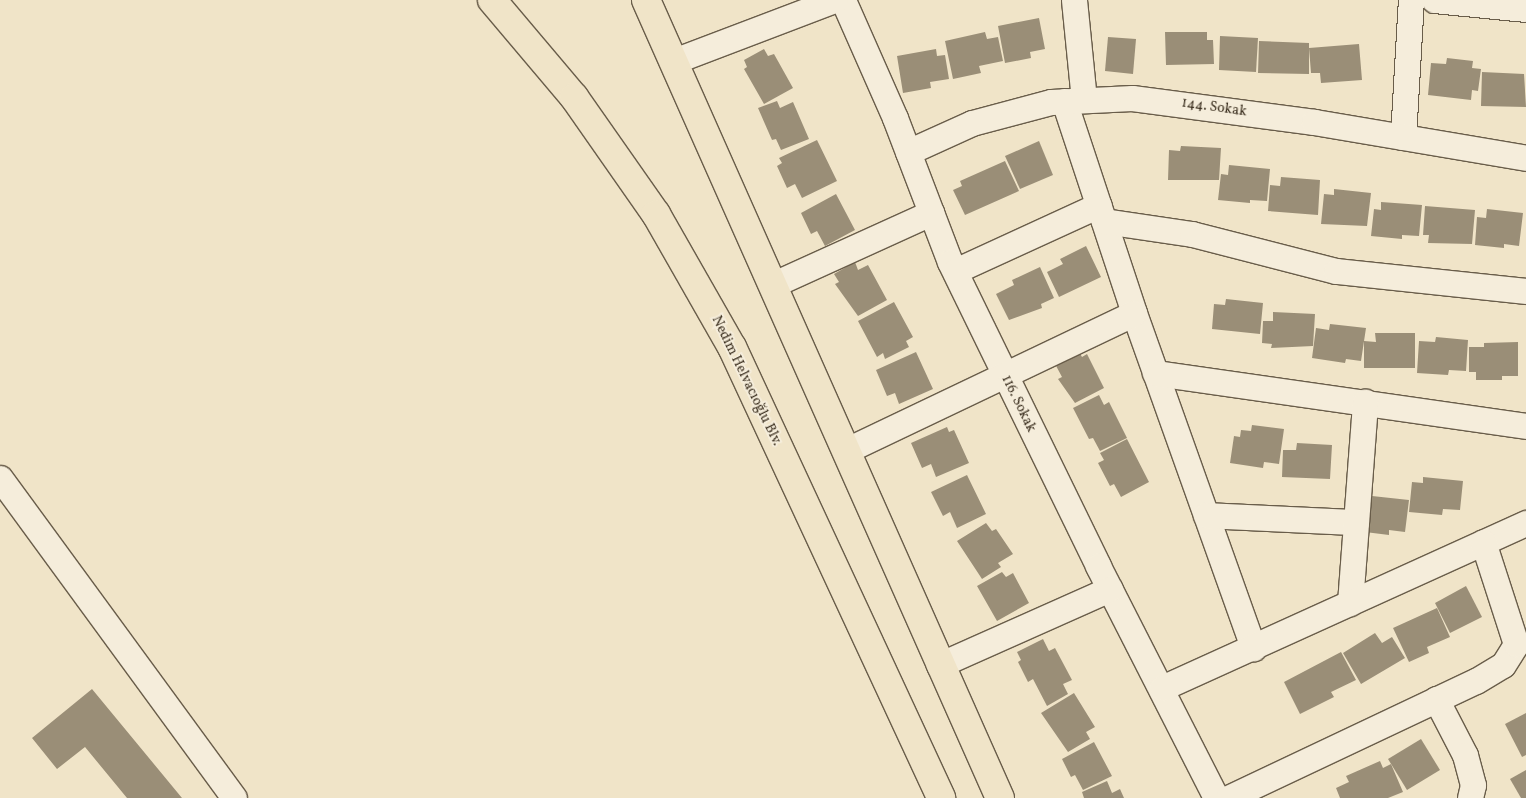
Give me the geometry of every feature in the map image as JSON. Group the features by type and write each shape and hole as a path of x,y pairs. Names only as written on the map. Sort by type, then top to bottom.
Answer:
{"main road":[{"name":"Nedim Helvacıoğlu Blv.","path":"492,0 574,97 645,198 732,347 941,798"},
{"path":"646,0 939,665 1000,798"}],"street":[{"path":"674,61 835,0"},
{"name":"116. Sokak","path":"843,0 908,152 955,271 1003,374 1216,798"},
{"path":"1074,0 1074,100 1102,213 1134,313 1254,648"},
{"path":"1403,137 1411,0"},
{"path":"1434,0 1526,9"},
{"name":"144. Sokak","path":"908,152 972,123 1074,100 1132,98 1403,137 1526,158"},
{"path":"772,286 931,213"},
{"path":"955,271 1102,213 1336,271 1526,290"},
{"path":"845,451 1134,313"},
{"path":"1155,373 1526,426"},
{"path":"1350,603 1365,402"},
{"path":"0,478 234,798"},
{"path":"1206,515 1356,522"},
{"path":"1162,688 1254,648 1526,523"},
{"path":"1228,798 1436,700 1503,665 1516,644 1483,542"},
{"path":"939,665 1110,589"},
{"path":"1436,700 1465,755 1472,785 1470,798"}],"building":[{"path":"1039,18 1045,49 1030,52 1031,58 1005,63 998,26"},
{"path":"985,32 987,39 998,37 1003,61 979,66 981,73 953,79 945,41"},
{"path":"1165,32 1207,32 1207,40 1213,40 1214,64 1166,65"},
{"path":"1220,36 1258,38 1256,72 1219,70"},
{"path":"1108,37 1136,39 1133,74 1105,71"},
{"path":"1259,41 1309,43 1309,74 1258,73"},
{"path":"1359,44 1362,80 1321,83 1320,73 1311,73 1309,48"},
{"path":"764,49 768,56 774,54 793,88 764,104 744,69 747,67 744,60"},
{"path":"936,49 937,56 945,55 949,79 930,82 931,88 903,93 897,56"},
{"path":"1447,58 1473,61 1472,68 1481,69 1478,91 1472,90 1471,100 1428,95 1431,63 1446,64"},
{"path":"1482,72 1524,74 1526,107 1481,106"},
{"path":"777,101 780,108 793,102 809,139 781,150 776,139 772,140 758,108"},
{"path":"817,140 837,181 802,198 795,184 787,188 777,166 782,163 779,158"},
{"path":"1039,141 1053,175 1020,189 1005,156"},
{"path":"1181,146 1221,148 1219,180 1168,180 1169,150 1180,151"},
{"path":"1005,161 1019,191 965,215 953,190 962,186 960,181"},
{"path":"1229,165 1270,169 1267,201 1250,200 1250,203 1218,200 1221,174 1228,175"},
{"path":"1281,177 1320,180 1318,215 1268,211 1270,185 1280,186"},
{"path":"1334,189 1371,193 1367,226 1321,224 1324,194 1334,195"},
{"path":"836,194 855,230 825,246 817,231 811,234 801,213"},
{"path":"1381,202 1422,205 1419,236 1402,235 1402,239 1371,236 1374,209 1381,210"},
{"path":"1425,206 1475,210 1472,244 1428,243 1429,235 1423,235"},
{"path":"1487,209 1523,213 1519,246 1504,244 1504,248 1475,245 1477,217 1486,218"},
{"path":"1086,246 1101,277 1059,297 1047,272 1063,264 1060,259"},
{"path":"855,262 858,270 868,265 887,300 858,316 835,284 839,282 834,274"},
{"path":"1040,267 1054,298 1041,304 1042,308 1009,320 996,294 1014,285 1012,280"},
{"path":"1226,299 1263,303 1260,334 1212,329 1214,304 1225,305"},
{"path":"894,302 913,337 906,341 909,347 885,359 883,353 877,357 858,321"},
{"path":"1273,312 1315,314 1313,346 1271,348 1272,344 1262,343 1263,321 1273,321"},
{"path":"1330,324 1366,328 1361,361 1346,359 1345,363 1312,358 1316,328 1329,330"},
{"path":"1375,333 1415,333 1415,368 1364,368 1364,341 1376,342"},
{"path":"1436,337 1468,340 1466,371 1449,370 1448,375 1417,373 1419,341 1435,342"},
{"path":"1518,342 1518,376 1502,376 1502,380 1476,380 1476,372 1469,372 1469,347 1484,347 1484,343"},
{"path":"1078,350 1082,357 1087,354 1104,388 1075,403 1058,379 1062,377 1054,362"},
{"path":"916,352 933,389 899,404 895,393 887,396 876,370"},
{"path":"1099,395 1104,405 1109,402 1127,438 1100,451 1093,438 1089,439 1073,408"},
{"path":"1252,425 1284,429 1279,464 1264,462 1263,468 1230,463 1234,436 1240,437 1241,430 1251,431"},
{"path":"947,427 949,432 954,430 969,463 936,477 931,464 922,468 911,443"},
{"path":"1127,439 1149,482 1121,497 1114,484 1110,486 1098,463 1104,460 1100,453"},
{"path":"1297,443 1332,445 1330,479 1282,477 1283,450 1296,450"},
{"path":"967,475 986,514 957,528 950,512 943,516 931,492"},
{"path":"1423,477 1463,481 1460,510 1443,509 1442,515 1409,512 1412,482 1423,483"},
{"path":"1372,496 1409,500 1405,532 1389,530 1389,535 1357,531 1360,505 1371,506"},
{"path":"986,523 992,531 996,529 1013,554 998,563 1001,567 982,579 957,541"},
{"path":"1002,572 1006,577 1013,573 1029,603 997,621 977,586"},
{"path":"1466,586 1482,617 1450,633 1435,603"},
{"path":"1437,608 1450,637 1427,647 1429,653 1409,662 1393,628"},
{"path":"1375,633 1382,643 1392,637 1405,658 1361,684 1343,653"},
{"path":"1043,639 1049,651 1055,648 1072,680 1063,684 1068,694 1047,706 1033,679 1028,682 1018,662 1021,660 1017,652"},
{"path":"1341,652 1356,680 1331,692 1334,697 1300,714 1284,682"},
{"path":"92,689 182,798 127,798 85,747 57,769 32,738"},
{"path":"1074,693 1095,727 1086,732 1090,739 1068,752 1041,713"},
{"path":"1526,713 1526,755 1522,757 1505,724"},
{"path":"1421,739 1440,770 1407,790 1388,759"},
{"path":"1094,742 1112,776 1083,790 1075,775 1071,777 1062,759"},
{"path":"1380,761 1383,768 1391,764 1403,792 1388,798 1340,798 1336,788 1349,782 1346,776"},
{"path":"1526,770 1526,798 1521,798 1510,779"},
{"path":"1107,781 1112,793 1120,789 1124,798 1084,798 1082,792"}]}
